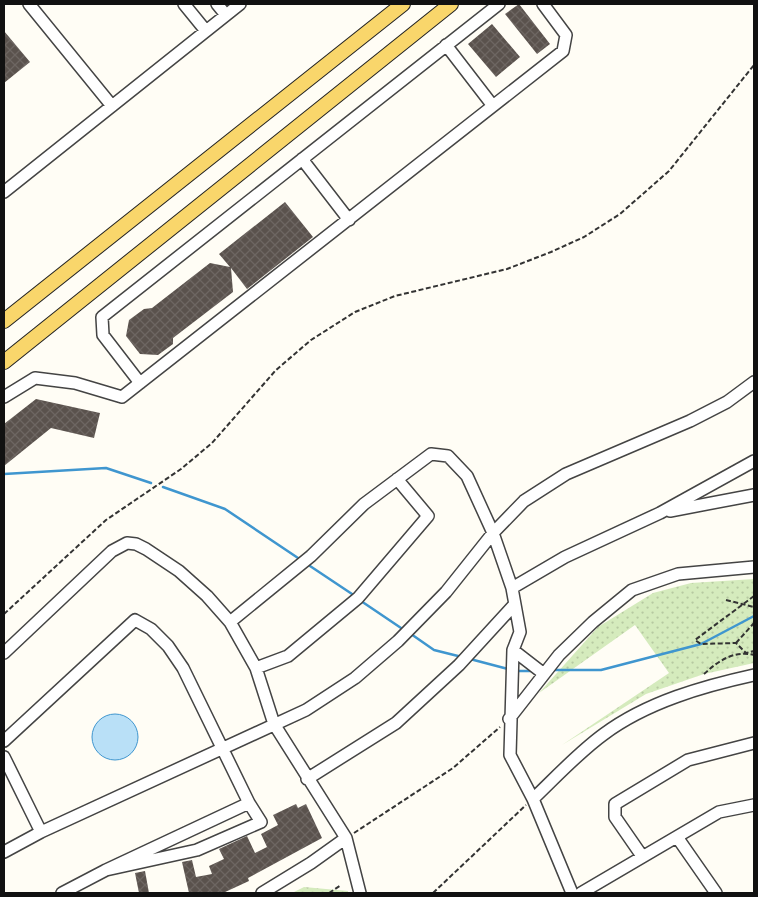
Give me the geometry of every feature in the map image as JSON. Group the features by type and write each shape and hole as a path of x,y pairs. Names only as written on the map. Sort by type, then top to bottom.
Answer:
{"main road":[{"path":"4,321 403,4"},
{"path":"4,362 451,4"}],"street":[{"path":"28,4 112,106"},
{"path":"184,4 206,31"},
{"path":"218,4 226,15"},
{"path":"4,192 240,4"},
{"path":"140,383 103,335 102,317 499,4"},
{"path":"4,397 35,378 75,382 122,397 564,51 566,34 543,4"},
{"path":"446,45 493,106"},
{"path":"302,159 348,220"},
{"path":"4,852 41,832 306,710 355,678 398,641 446,592 493,533 524,501 566,474 690,421 727,402 754,382"},
{"path":"230,622 311,556 364,504 431,454 448,456 467,476 493,533 512,588 520,632 513,650 513,688 509,720 510,755 533,799 572,893"},
{"path":"512,588 565,557 660,513 754,461"},
{"path":"256,668 288,656 358,598 428,516 397,479"},
{"path":"660,513 754,495"},
{"path":"4,653 112,551 127,543 136,544 146,549 179,571 207,596 230,622 256,668 274,724 346,838 360,893"},
{"path":"509,720 558,655 592,622 632,590 678,574 754,567"},
{"path":"307,779 396,722 459,665 514,605"},
{"path":"4,741 135,620 151,629 173,653 183,668 248,803 261,822 196,850 106,870"},
{"path":"513,650 544,674"},
{"path":"533,799 605,733 657,704 708,685 754,675"},
{"path":"642,856 615,817 615,804 688,760 754,744"},
{"path":"4,758 41,832"},
{"path":"62,893 106,870 248,803"},
{"path":"581,893 719,812 754,805"},
{"path":"677,837 713,892"},
{"path":"262,893 312,863 346,838"}],"path":[{"path":"4,614 106,520 180,469 212,443 276,370 311,340 355,312 395,296 507,269 552,252 584,237 620,214 669,171 754,65"},
{"path":"754,596 695,640 701,644 736,643 754,623"},
{"path":"726,600 754,607"},
{"path":"736,643 746,653 754,655"},
{"path":"704,674 720,659 754,652"},
{"path":"346,838 453,768 509,720"},
{"path":"433,893 533,799"},
{"path":"329,893 341,885"}],"green space":[{"path":"754,579 754,663 704,674 646,694 562,745 669,673 635,625 539,693 598,627 653,593 691,583"},
{"path":"304,887 348,891 348,893 292,893"}],"water":[{"path":"115,714 128,718 134,724 138,737 134,750 128,756 115,760 102,756 96,750 92,737 96,724 102,718"}],"building":[{"path":"519,4 550,44 537,54 505,14"},
{"path":"492,24 520,57 496,77 468,44"},
{"path":"4,31 30,62 4,83"},
{"path":"285,202 313,237 247,289 231,268 233,292 173,338 173,344 158,355 140,354 126,336 129,320 144,309 152,308 210,263 230,267 219,254"},
{"path":"36,399 100,413 94,438 51,428 4,466 4,424"},
{"path":"296,804 298,808 306,804 322,838 248,878 249,881 223,893 189,893 182,862 192,860 196,877 212,874 209,866 224,859 219,849 247,836 255,853 267,847 261,834 278,825 273,815"},
{"path":"145,871 149,893 139,893 135,873"}],"waterway":[{"path":"4,474 106,468 151,483"},
{"path":"163,487 225,509 301,560"},
{"path":"307,564 355,596"},
{"path":"361,601 404,630"},
{"path":"551,670 601,670 701,644 754,616"},
{"path":"411,634 434,650 462,657"},
{"path":"470,659 508,669"},
{"path":"516,671 533,671"}]}
